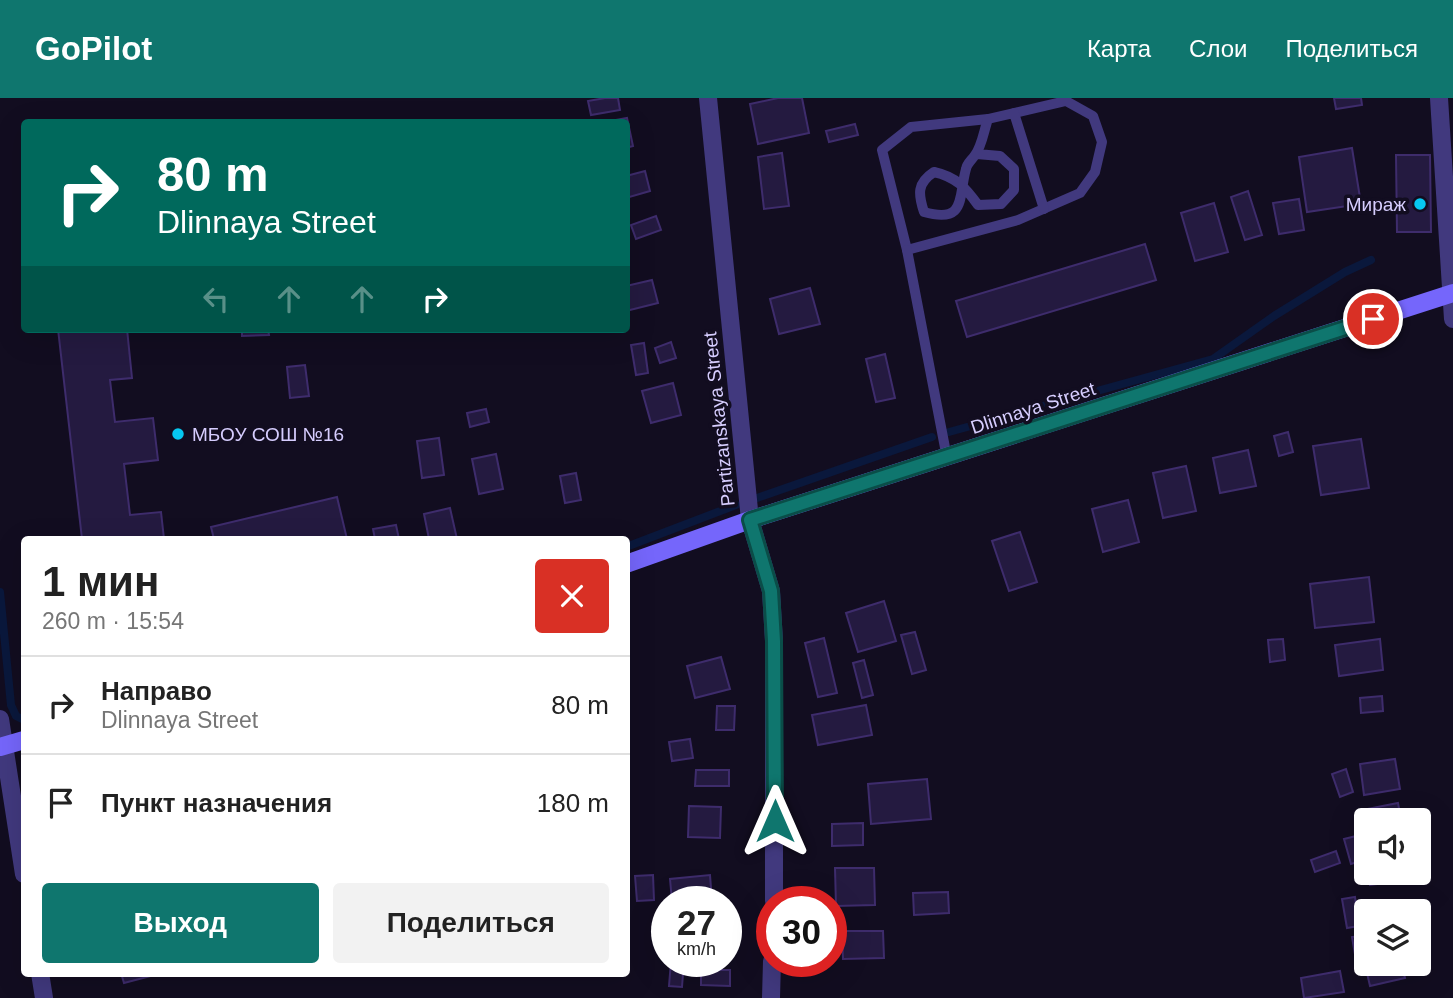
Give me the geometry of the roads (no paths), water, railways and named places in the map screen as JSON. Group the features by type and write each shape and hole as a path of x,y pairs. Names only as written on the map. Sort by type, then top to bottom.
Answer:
{"main road":[{"name":"Dlinnaya Street","path":"630,563 750,520 1453,293"},
{"path":"2,746 21,741"}],"street":[{"name":"Partizanskaya Street","path":"708,98 750,520 771,591 774,641 774,886"},
{"path":"1440,98 1453,319"},
{"path":"0,719 21,857"},
{"path":"41,977 44,998"},
{"path":"771,998 772,977"}],"lane":[{"path":"908,250 1018,220 1080,193 1095,172 1102,142 1093,116 1066,101 988,119 911,127 882,150 908,250 947,458"},
{"path":"1014,113 1044,209"},
{"path":"977,154 1000,156 1014,169 1014,190 1001,204 990,207 978,205 965,187 952,177 934,172 923,179 918,194 925,212 940,216 950,214 958,207 965,187 966,167 977,154 988,119"}],"waterway":[{"path":"949,432 1213,359 1274,316 1345,272 1371,260"},
{"path":"757,498 932,437"},
{"path":"630,545 736,505"},
{"path":"0,592 11,705 16,716 21,718"}],"place":[{"name":"Мираж","path":"1420,204"},
{"name":"МБОУ СОШ №16","path":"178,434"}]}
